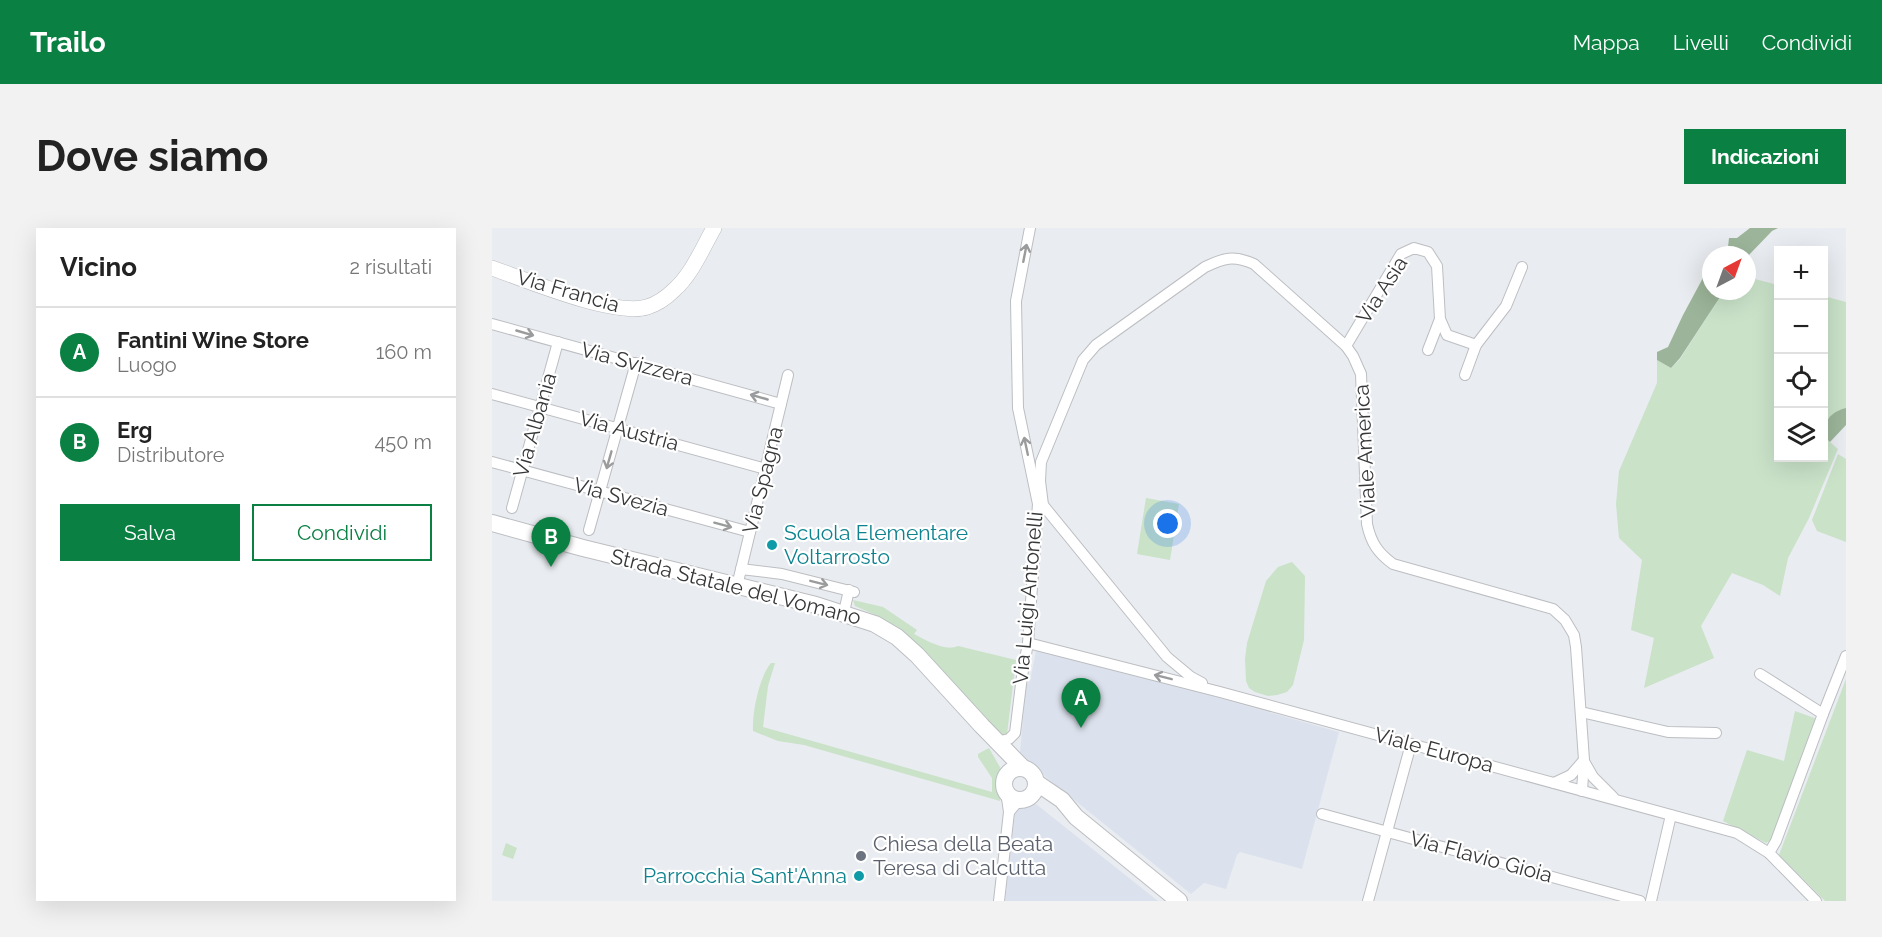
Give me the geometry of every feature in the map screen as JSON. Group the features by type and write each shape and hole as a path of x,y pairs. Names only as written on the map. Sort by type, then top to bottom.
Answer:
{"main road":[{"name":"Via Francia","path":"492,268 570,296 625,309 646,307 662,300 676,289 691,269 714,228"},
{"name":"Strada Statale del Vomano","path":"497,528 844,612 875,624 906,645 1000,746 1016,770 1033,773 1020,797 1062,800 1076,817 1179,901"},
{"path":"1016,770 1004,781 1020,797"}],"street":[{"name":"Via Luigi Antonelli","path":"1000,746 1015,733 1028,643 1040,504 1018,408 1016,301 1030,228"},
{"name":"Via Asia","path":"1346,346 1401,254 1414,248 1428,252 1437,266 1440,319 1428,350"},
{"name":"Viale America","path":"1040,504 1041,462 1083,360 1096,345 1205,267 1225,258 1242,259 1254,264 1346,346 1361,374 1367,524 1370,540 1381,555 1393,564 1553,609 1565,620 1574,635 1578,660 1584,760 1582,791"},
{"path":"1465,375 1476,345 1506,306 1522,267"},
{"path":"1440,319 1447,334 1476,345"},
{"name":"Via Svizzera","path":"492,324 781,404"},
{"name":"Via Albania","path":"512,507 558,342"},
{"path":"590,530 636,363"},
{"name":"Via Spagna","path":"737,586 788,375"},
{"name":"Via Austria","path":"492,394 765,469"},
{"name":"Via Svezia","path":"492,462 750,532"},
{"path":"1040,504 1167,657 1191,677 1220,692"},
{"path":"741,569 782,574 852,591 844,612"},
{"name":"Viale Europa","path":"1028,643 1220,692 1737,833 1769,853 1816,901"},
{"path":"1769,853 1776,841 1822,714 1846,656"},
{"path":"1760,674 1822,714"},
{"path":"1581,712 1668,732 1716,733"},
{"path":"1368,901 1411,744"},
{"path":"1553,783 1571,776 1584,760 1599,786 1616,800"},
{"path":"999,901 1020,797"},
{"name":"Via Flavio Gioia","path":"1322,814 1640,901"},
{"path":"1651,901 1671,815"}],"shaded area":[{"path":"1036,651 1173,685 1339,732 1302,869 1240,852 1226,889 1204,883 1191,894 1021,757 1026,685 1030,681"},
{"path":"1028,802 1036,804 1158,901 1005,901 1015,813 1021,804"}],"green space":[{"path":"1750,228 1778,228 1756,248 1728,246 1729,238 1737,238"},
{"path":"1756,279 1774,284 1774,462 1828,462 1828,440 1838,449 1809,518 1788,558 1780,596 1763,585 1732,573 1701,626 1714,658 1644,688 1654,638 1631,630 1642,560 1619,538 1616,504 1619,471 1657,383 1657,360 1671,368 1680,359 1718,300 1756,300"},
{"path":"1702,280 1702,300 1718,300 1671,368 1657,360 1657,352 1668,347"},
{"path":"1828,297 1846,302 1846,408 1828,421"},
{"path":"1846,408 1846,425 1830,442 1828,440 1828,419 1836,412"},
{"path":"1838,454 1846,459 1846,542 1817,531 1812,520"},
{"path":"1146,498 1179,504 1170,560 1137,554"},
{"path":"1292,562 1305,576 1304,640 1293,685 1287,692 1268,696 1249,688 1246,681 1247,643 1266,581 1278,567"},
{"path":"853,600 883,607 917,630 914,634 936,644 947,648 958,646 1016,660 1007,734 1004,737 900,630 878,616 855,606"},
{"path":"771,663 775,663 768,686 763,727 992,792 992,778 978,757 978,754 989,748 1001,769 1000,801 804,745 778,741 753,731 757,695"},
{"path":"1846,679 1846,901 1825,901 1779,855"},
{"path":"1795,711 1817,719 1773,839 1766,843 1723,821 1747,750 1784,761"},
{"path":"506,843 517,848 513,859 502,855"}],"place":[{"name":"Scuola Elementare Voltarrosto","path":"772,545"},
{"name":"Erg","path":"551,567"},
{"name":"Fantini Wine Store","path":"1081,728"},
{"name":"Chiesa della Beata Teresa di Calcutta","path":"861,856"},
{"name":"Parrocchia Sant'Anna","path":"859,876"}]}
